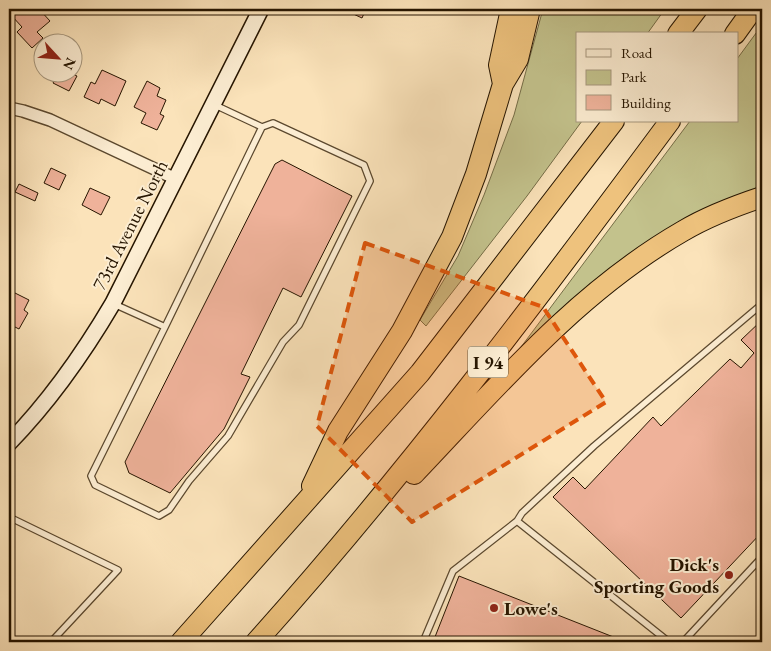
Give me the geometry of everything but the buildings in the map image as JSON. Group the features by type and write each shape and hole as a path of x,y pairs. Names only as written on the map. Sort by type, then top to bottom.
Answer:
{"highway":[{"path":"503,84 499,65 510,9"},
{"path":"301,508 338,431 402,331 452,236 476,174 503,84 518,59 530,9"},
{"path":"680,32 697,9"},
{"path":"736,32 753,9"},
{"name":"I 94","path":"181,642 420,373 613,122"},
{"name":"I 94","path":"256,642 398,476 494,355 669,122"},
{"path":"297,596 525,358 604,285 684,230 716,214 762,197"}],"street":[{"name":"73rd Avenue North","path":"9,443 55,392 85,350 113,303 261,9"},
{"path":"9,108 50,120 176,179"}],"lane":[{"path":"213,104 262,127"},
{"path":"273,123 364,165 370,181 299,325 283,342 228,436 188,481 169,510 160,516 95,485 91,476 262,127 273,123"},
{"path":"113,303 165,327"},
{"path":"423,642 453,571 517,521 522,513 594,446 762,304"},
{"path":"9,517 118,570 52,642"},
{"path":"517,521 669,642"},
{"path":"683,642 762,557"}],"highlighted area":[{"path":"365,243 543,307 606,402 412,522 317,426"}],"green space":[{"path":"543,9 665,9 648,32 576,32 576,122 581,122 527,196 426,326 420,320 458,256 484,195 514,115"},
{"path":"762,25 762,188 715,206 525,351 521,347 689,122 738,122 738,58"}],"place":[{"name":"Dick's Sporting Goods","path":"729,575"},
{"name":"Lowe's","path":"494,608"}]}
